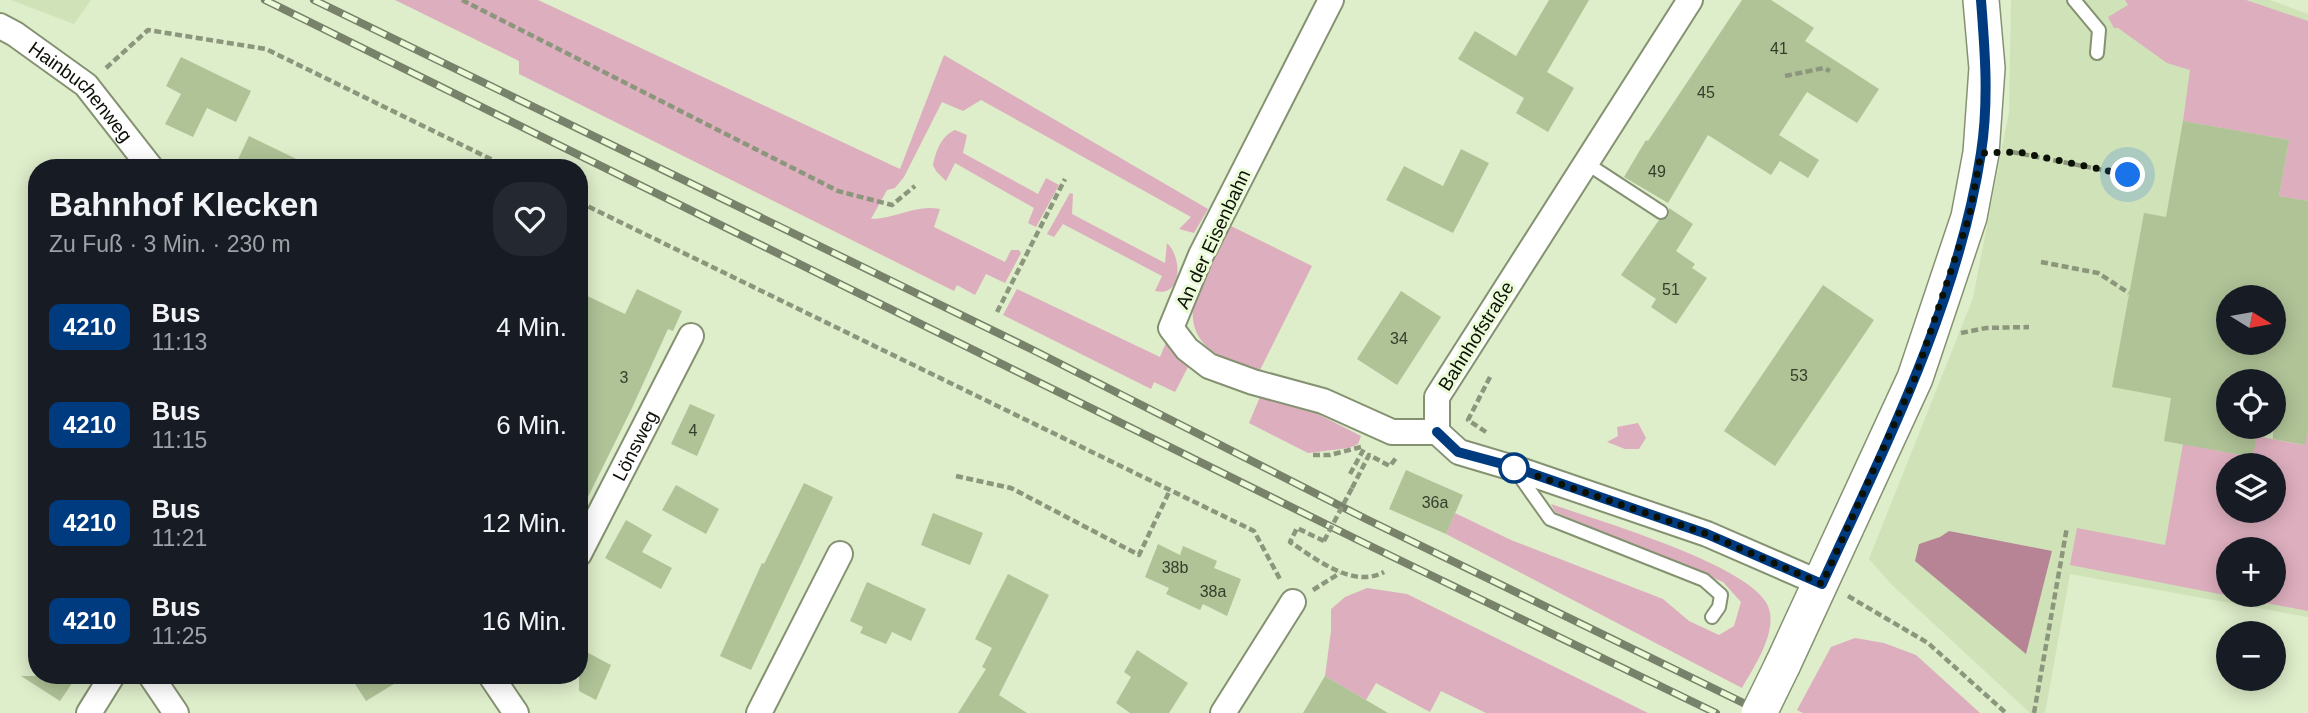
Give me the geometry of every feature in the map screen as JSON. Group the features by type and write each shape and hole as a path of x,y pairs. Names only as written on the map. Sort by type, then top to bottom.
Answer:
{"street":[{"name":"An der Eisenbahn","path":"1331,0 1201,255 1171,328 1187,349 1209,366 1253,382 1323,401 1392,432 1437,432"},
{"name":"Bahnhofstraße","path":"1437,432 1437,397 1689,0"},
{"path":"1759,713 1822,584 1915,378 1969,217 1981,153 1987,68 1981,0"},
{"name":"Hainbuchenweg","path":"0,26 86,86 144,159"},
{"name":"Lönsweg","path":"588,536 691,336"},
{"path":"1437,432 1458,452 1514,468 1707,534 1822,584"},
{"path":"759,713 840,554"},
{"path":"1223,713 1293,602"},
{"path":"89,713 108,684"},
{"path":"156,684 176,713"},
{"path":"497,684 511,705"},
{"path":"511,705 515,684"}],"lane":[{"path":"2074,0 2099,30 2097,52"},
{"path":"1586,163 1661,212"},
{"path":"1514,468 1550,519 1704,580 1721,595 1719,607 1712,617"}],"path":[{"path":"462,0 838,191 892,205 915,186"},
{"path":"86,86 148,30 266,49 491,159"},
{"path":"1785,76 1824,68 1830,71"},
{"path":"1981,153 2018,152 2128,175"},
{"path":"997,312 1065,179"},
{"path":"588,206 1254,531 1293,602"},
{"path":"2041,262 2098,273 2129,293"},
{"path":"1933,328 1960,333 1986,328 2029,327"},
{"path":"1491,375 1468,420 1494,437"},
{"path":"1313,455 1348,452 1365,445"},
{"path":"1384,572 1373,578 1340,573 1290,542 1297,528 1324,541 1369,455 1390,466"},
{"path":"956,476 1011,488 1139,555 1170,490"},
{"path":"2034,713 2067,527"},
{"path":"1822,584 1861,602 1928,643 2006,713"}],"shaded area":[{"path":"11,0 91,0 74,24"},
{"path":"395,0 538,0 900,169 944,55 1208,209 1194,233 1179,229 1191,217 981,100 963,111 942,102 904,177 895,188 887,190 871,219 922,208 940,209 934,227 1005,262 1011,250 1019,250 1021,253 1005,283 986,274 975,295 957,285 954,291 519,74 519,61"},
{"path":"2011,0 2270,0 2308,14 2308,617 2253,607 2286,607 2286,537 2216,537 2216,600 2070,574 2045,713 2030,713 1892,585 1869,559 1973,298 2009,112"},
{"path":"2125,0 2246,0 2308,21 2308,201 2279,196 2289,140 2183,121 2190,70 2167,63 2118,28 2114,28 2108,17 2128,5"},
{"path":"955,130 967,135 963,153 1038,194 1046,178 1059,185 1036,227 1028,223 1034,208 955,163 946,181 936,171 933,165 938,149 946,136"},
{"path":"1070,193 1073,194 1072,214 1165,263 1167,243 1176,258 1177,267 1175,283 1171,289 1164,292 1155,291 1162,276 1063,224 1054,237 1047,234"},
{"path":"1225,223 1312,266 1260,370 1228,360 1208,348 1197,333 1193,316 1194,298"},
{"path":"1017,289 1160,357 1168,338 1179,360 1188,367 1175,392 1154,382 1151,389 1003,315"},
{"path":"1260,397 1314,412 1361,436 1358,444 1349,448 1308,453 1249,423"},
{"path":"1638,423 1646,438 1639,449 1625,449 1607,442 1618,436 1617,427"},
{"path":"2308,428 2308,611 2286,607 2286,537 2216,537 2216,593 2070,565 2077,528 2165,545 2183,444 2231,453 2216,453 2216,523 2286,523 2286,453 2253,453 2255,439 2304,445"},
{"path":"1551,504 1702,559 1754,589 1767,604 1770,625 1764,648 1742,688 1446,534 1455,513 1511,540 1663,599 1689,621 1719,635 1734,626 1741,602 1723,582 1555,512"},
{"path":"1949,531 2052,551 2026,654 1915,561 1919,544"},
{"path":"1367,588 1407,594 1648,713 1486,713 1441,691 1430,712 1376,683 1366,700 1325,676 1331,609 1345,597"},
{"path":"1855,638 1884,643 1916,655 1980,713 1803,713 1797,710 1831,647"}],"building":[{"path":"1549,0 1589,0 1547,72 1574,88 1548,132 1516,113 1524,98 1458,59 1475,31 1516,56"},
{"path":"1742,0 1771,0 1814,28 1805,41 1879,89 1857,123 1807,92 1779,135 1819,160 1808,178 1780,161 1771,175 1708,135 1668,203 1624,177 1646,140 1648,141"},
{"path":"181,57 251,91 236,122 207,108 193,137 165,124 181,94 166,86"},
{"path":"2183,121 2289,140 2279,196 2308,201 2308,428 2305,445 2273,439 2286,439 2286,369 2216,369 2216,439 2256,439 2254,453 2231,453 2164,441 2171,398 2112,387 2144,213 2166,217"},
{"path":"249,136 296,159 238,159"},
{"path":"1461,149 1489,163 1453,233 1386,200 1404,166 1443,186"},
{"path":"1669,208 1693,224 1676,251 1695,264 1692,268 1707,278 1676,324 1651,307 1656,299 1621,275 1659,220 1668,217"},
{"path":"1823,285 1874,320 1775,466 1724,431"},
{"path":"637,289 682,311 673,331 668,329 588,497 588,296 625,314"},
{"path":"1401,291 1441,317 1397,385 1357,359"},
{"path":"690,404 715,415 697,456 671,444"},
{"path":"1406,470 1463,495 1446,534 1389,509"},
{"path":"804,483 833,497 751,670 720,656 762,563 764,564"},
{"path":"676,485 719,509 706,534 662,510"},
{"path":"933,513 983,533 970,565 921,545"},
{"path":"626,520 652,535 642,552 672,568 661,589 605,558"},
{"path":"1158,544 1180,555 1183,546 1217,561 1214,568 1241,579 1227,616 1203,604 1200,610 1166,594 1169,588 1145,577"},
{"path":"1008,574 1049,595 999,695 1027,713 958,713 986,669 982,667 992,648 975,639"},
{"path":"867,582 926,609 911,641 892,632 886,644 860,633 863,627 850,621"},
{"path":"1137,650 1188,683 1169,713 1130,713 1116,703 1131,677 1124,672"},
{"path":"588,653 611,665 596,700 579,691 579,684 588,684"},
{"path":"1325,676 1354,693 1388,713 1303,713"},
{"path":"33,684 72,684 60,701"},
{"path":"355,684 394,684 366,701"}],"railway":[{"path":"265,0 587,159"},
{"path":"314,0 1033,350 1366,519 1764,713"},
{"path":"588,160 1360,541 1716,713"}],"bus line":[{"name":"4210","path":"1437,432 1458,452 1510,466 1707,534 1822,584 1915,378 1969,217 1981,153 1987,68 1981,0"}],"route":[{"path":"1514,468 1707,534 1822,584 1915,378 1969,217 1981,153 2018,152 2128,175"}]}
